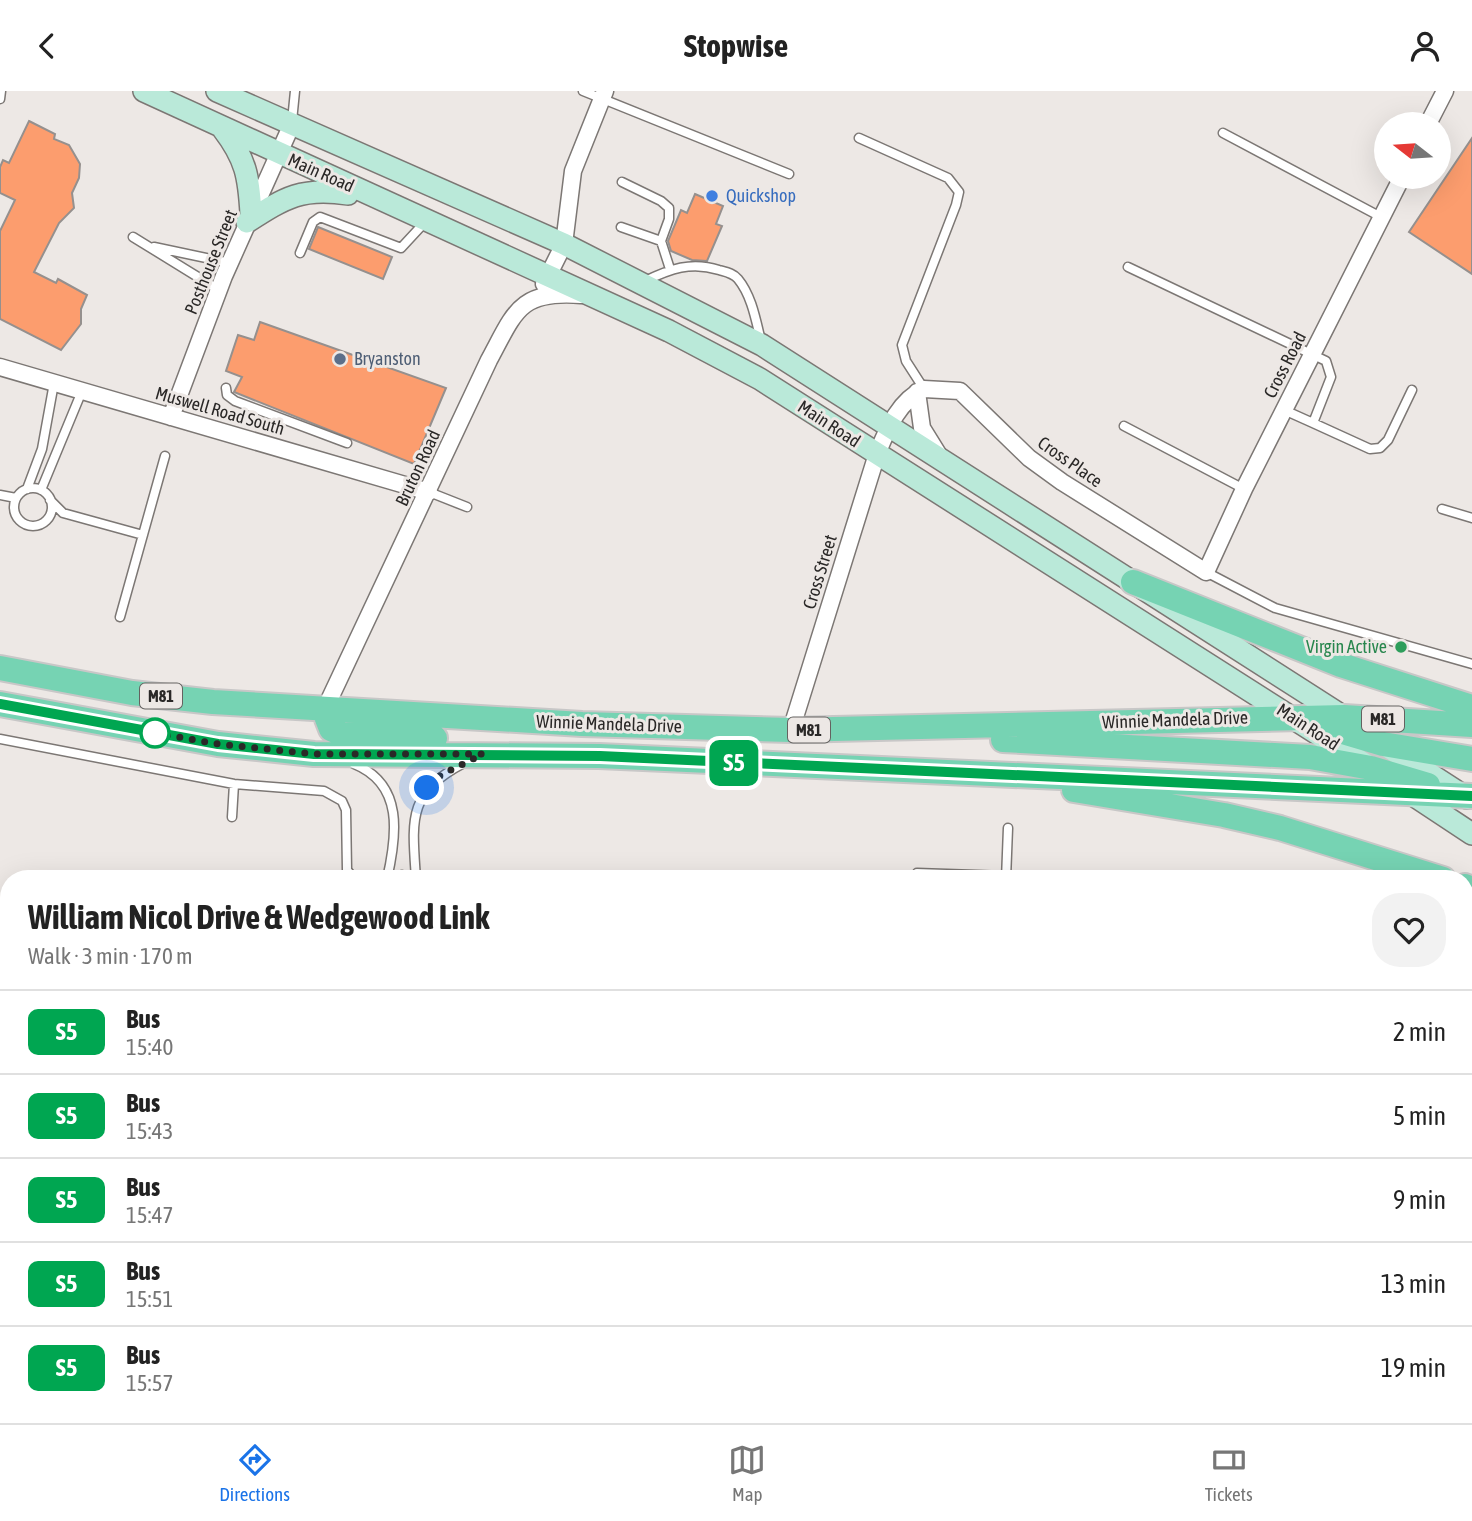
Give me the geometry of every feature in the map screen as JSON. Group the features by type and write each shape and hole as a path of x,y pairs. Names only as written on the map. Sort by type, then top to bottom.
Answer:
{"main road":[{"name":"Main Road","path":"144,91 548,278 669,331 760,379 1293,717 1472,834"},
{"name":"Main Road","path":"217,91 564,244 762,345 1469,797"},
{"path":"222,127 240,152 249,179 249,218 294,194 320,190 378,199"},
{"path":"1133,582 1341,665 1472,706"},
{"name":"Winnie Mandela Drive","path":"0,668 132,693 324,711 582,724 791,730 1344,717 1472,725"},
{"name":"Winnie Mandela Drive","path":"0,704 218,744 331,754 600,756 989,772 1469,797"},
{"path":"324,711 331,729 342,734 581,745 600,756"},
{"path":"1293,717 1383,744 1472,759"},
{"path":"907,728 971,739 1310,757 1371,768 1469,797"},
{"path":"989,772 1088,793 1224,815 1332,843 1415,870"}],"street":[{"path":"1434,112 1445,91"},
{"path":"548,278 564,244 573,171 604,95"},
{"name":"Posthouse Street","path":"171,417 230,263 292,124"},
{"name":"Cross Road","path":"1206,572 1244,489 1396,189"},
{"name":"Bruton Road","path":"324,711 489,360 517,308 537,297 548,278"},
{"path":"537,297 561,293 587,295"},
{"name":"Muswell Road South","path":"0,367 429,492"},
{"path":"889,426 903,405 921,391"},
{"path":"921,391 922,428 940,458"},
{"name":"Cross Place","path":"921,391 960,391 1029,458 1062,482 1206,572"},
{"name":"Cross Street","path":"791,730 877,454 889,426"}],"lane":[{"path":"0,99 1,91"},
{"path":"292,124 295,91"},
{"path":"583,91 604,95 789,174"},
{"path":"1223,133 1381,217"},
{"path":"859,138 948,178 958,192 956,205 902,345 906,361 921,391"},
{"path":"622,182 661,201 669,208 669,219 661,241 670,269"},
{"path":"300,253 313,222 322,217 401,248 426,221"},
{"path":"621,227 661,241"},
{"path":"133,237 219,290"},
{"path":"148,245 230,263"},
{"path":"642,282 670,269 702,266 737,277 753,309 762,345"},
{"path":"1128,267 1313,352 1331,367 1331,377 1313,423"},
{"path":"15,501 27,489 37,464 54,383"},
{"path":"226,388 228,395 235,401 347,443"},
{"path":"1284,410 1370,449 1380,448 1388,440 1412,390"},
{"path":"41,490 82,391"},
{"path":"1124,426 1244,489"},
{"path":"120,617 165,456"},
{"path":"37,464 48,468"},
{"path":"27,489 41,490 63,513 143,535"},
{"path":"429,492 467,507"},
{"path":"0,496 15,501"},
{"path":"47,520 50,500"},
{"path":"15,501 17,518 28,526 63,513"},
{"path":"1442,509 1472,517"},
{"path":"1206,572 1275,608 1472,664"},
{"path":"0,739 234,784 324,791 337,796 346,810 348,870"},
{"path":"331,754 361,767 385,786 392,802 394,839 389,870"},
{"path":"414,870 416,808 420,798 441,775 483,754"},
{"path":"232,817 234,784"},
{"path":"1006,870 1008,828"}],"building":[{"path":"29,121 55,134 54,139 69,145 80,164 79,178 72,193 74,208 59,223 34,272 56,283 58,279 87,295 81,309 81,324 61,350 0,319 0,231 15,200 0,193 0,167 3,160 9,163"},
{"path":"1472,138 1472,274 1409,232 1438,189 1451,189 1451,169"},
{"path":"695,194 723,206 716,224 722,226 707,261 692,260 671,251 668,241 681,210 687,213"},
{"path":"318,227 392,257 383,279 309,249"},
{"path":"260,322 446,388 414,464 234,392 242,377 226,371 238,335 254,340"}],"bus line":[{"name":"S5","path":"0,704 218,744 314,754 600,756 1472,796"}],"place":[{"name":"Quickshop","path":"712,196"},
{"name":"Bryanston","path":"340,359"},
{"name":"Virgin Active","path":"1401,647"}],"route":[{"path":"155,733 218,744 314,754 483,754 441,775 427,788"}]}
